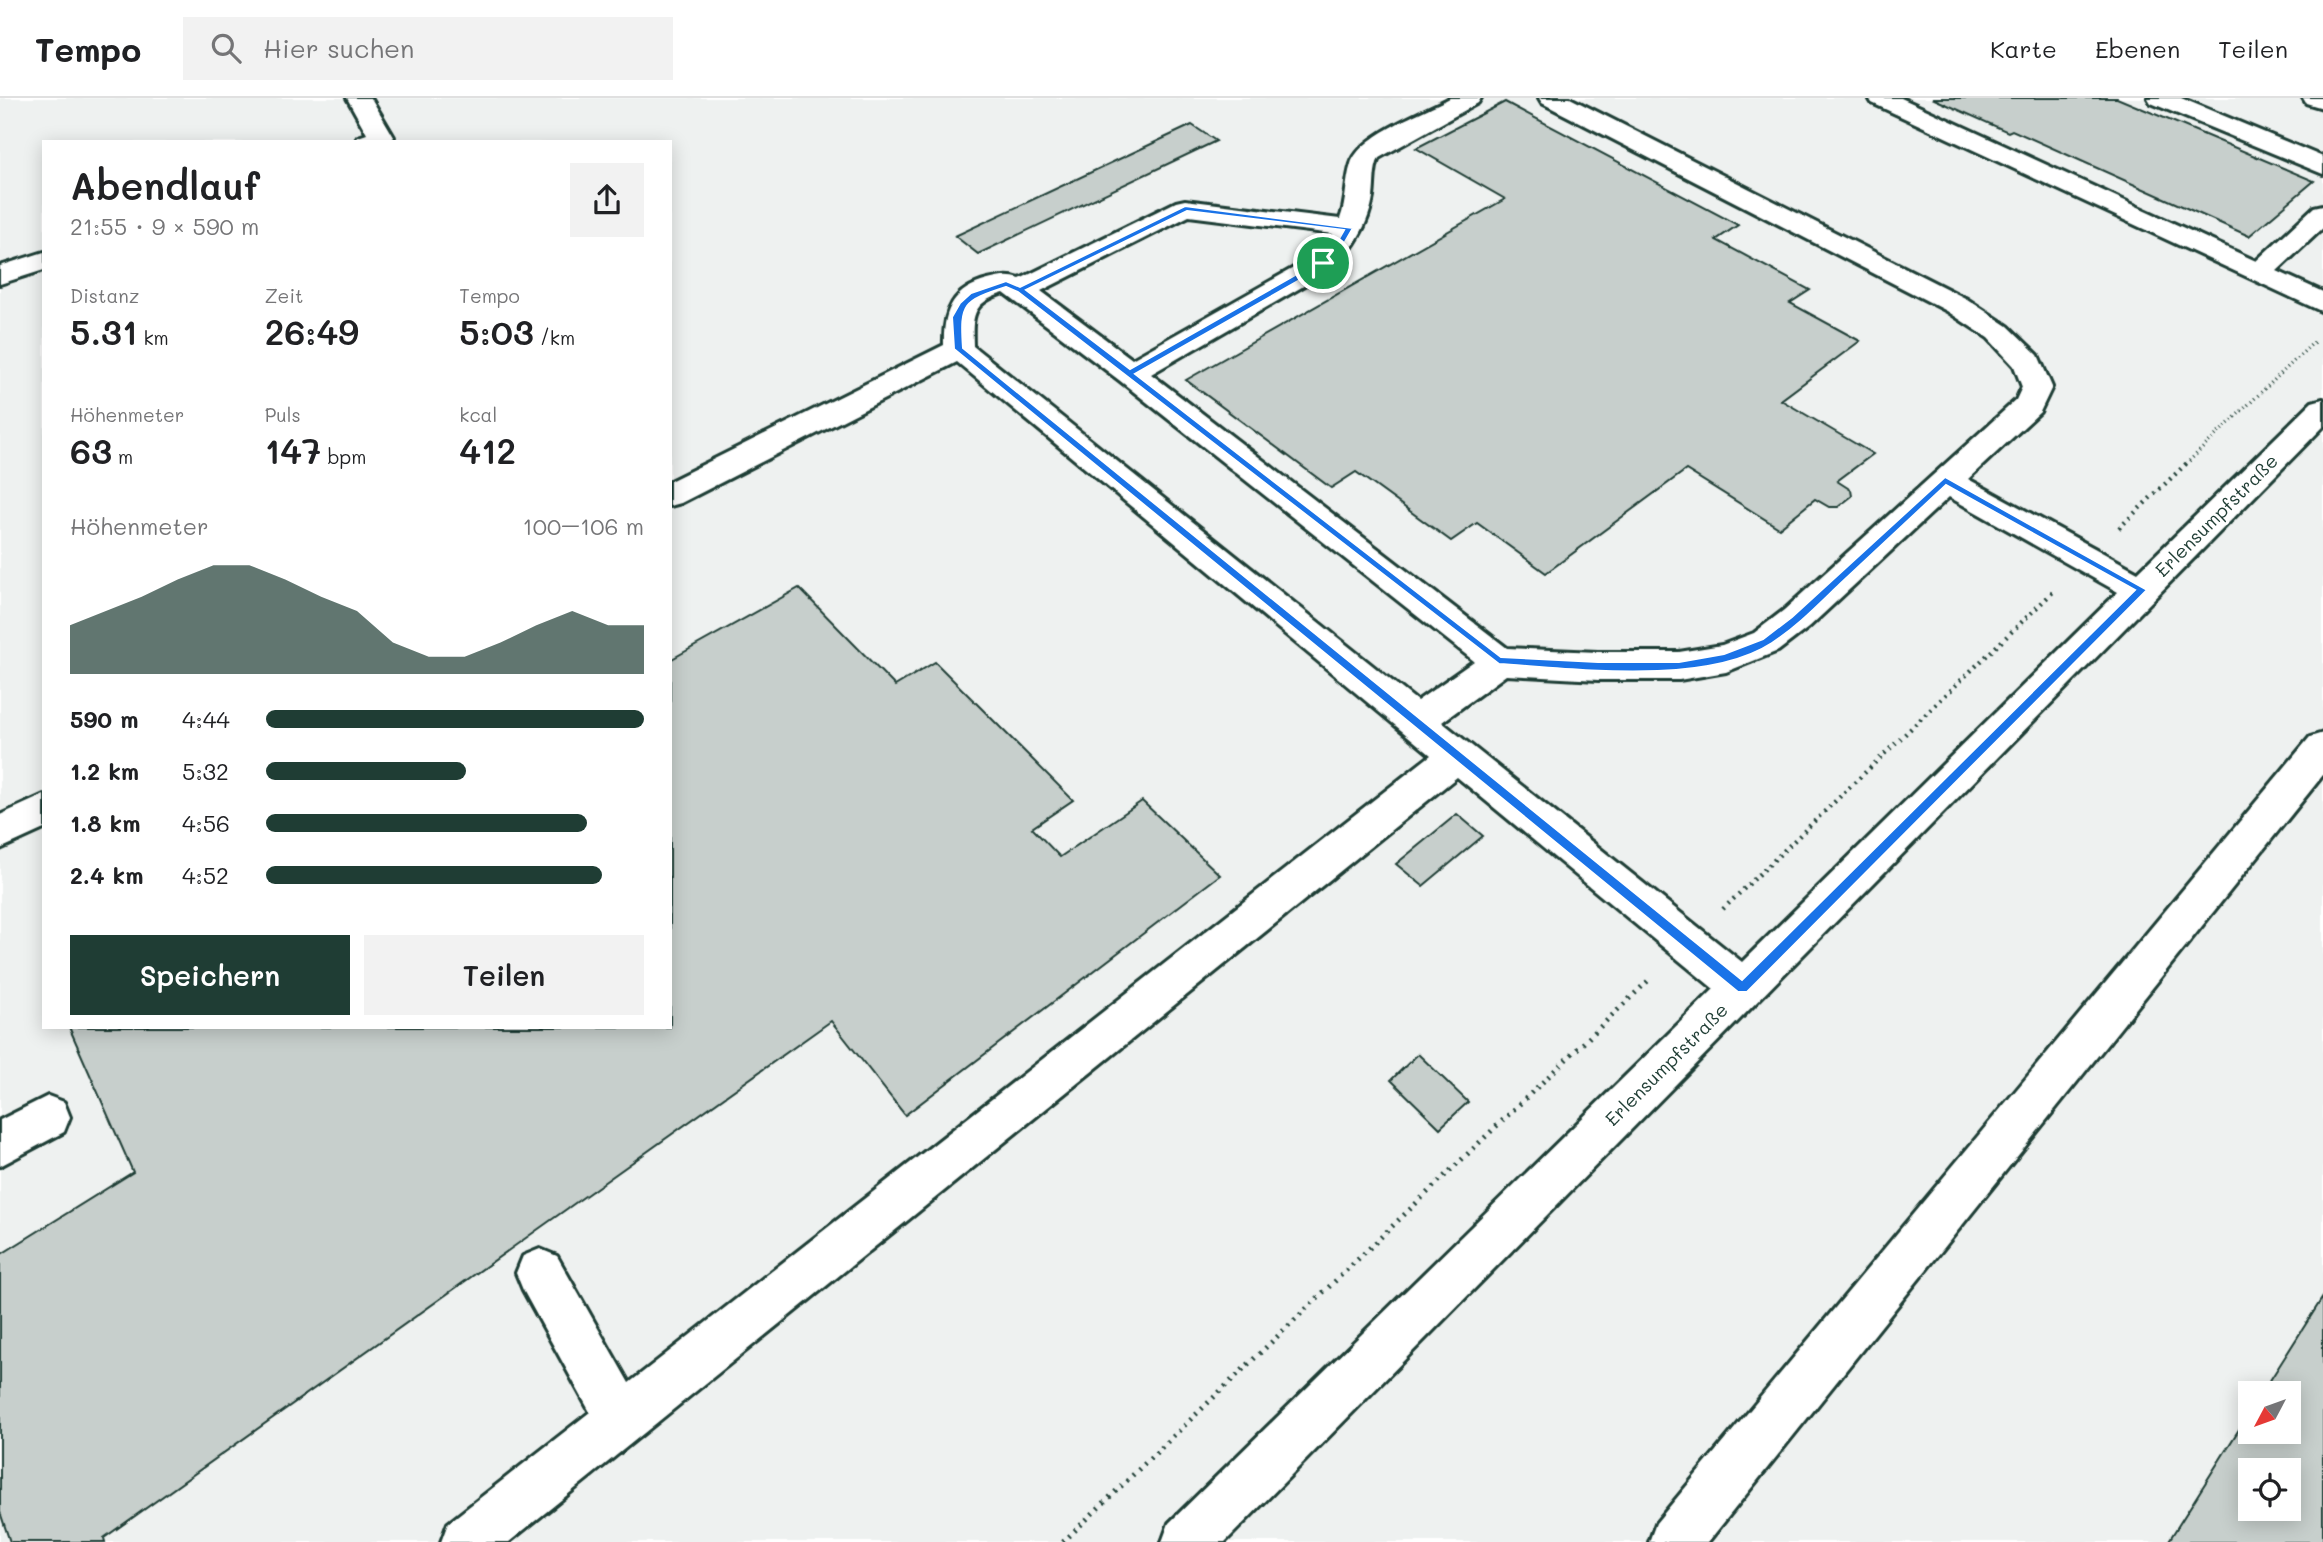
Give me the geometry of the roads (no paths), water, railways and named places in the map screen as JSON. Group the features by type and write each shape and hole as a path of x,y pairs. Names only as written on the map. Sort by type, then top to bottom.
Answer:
{"street":[{"path":"359,98 381,137 373,140"},
{"path":"1130,373 1336,253 1360,198 1361,166 1366,155 1376,147 1469,98"},
{"path":"1551,98 1903,275 1998,332 2028,362 2037,387 2029,405 1796,620 1766,642 1726,658 1679,666 1598,666 1499,660 1021,290 1006,284 974,294 968,299 957,317 958,349 1742,988"},
{"path":"1881,98 2323,303"},
{"path":"2160,98 2323,166"},
{"path":"2315,98 2323,101"},
{"path":"1021,290 1185,208 1349,228"},
{"path":"2259,273 2323,213"},
{"path":"0,276 42,261"},
{"path":"672,494 958,349"},
{"name":"Erlensumpfstraße","path":"1188,1542 2323,409"},
{"path":"1945,480 2142,590"},
{"path":"1415,722 1499,660"},
{"path":"1675,1542 2323,748"},
{"path":"467,1542 1457,756"},
{"path":"0,833 42,812"},
{"path":"0,1144 48,1117"},
{"path":"540,1273 621,1418"}]}
